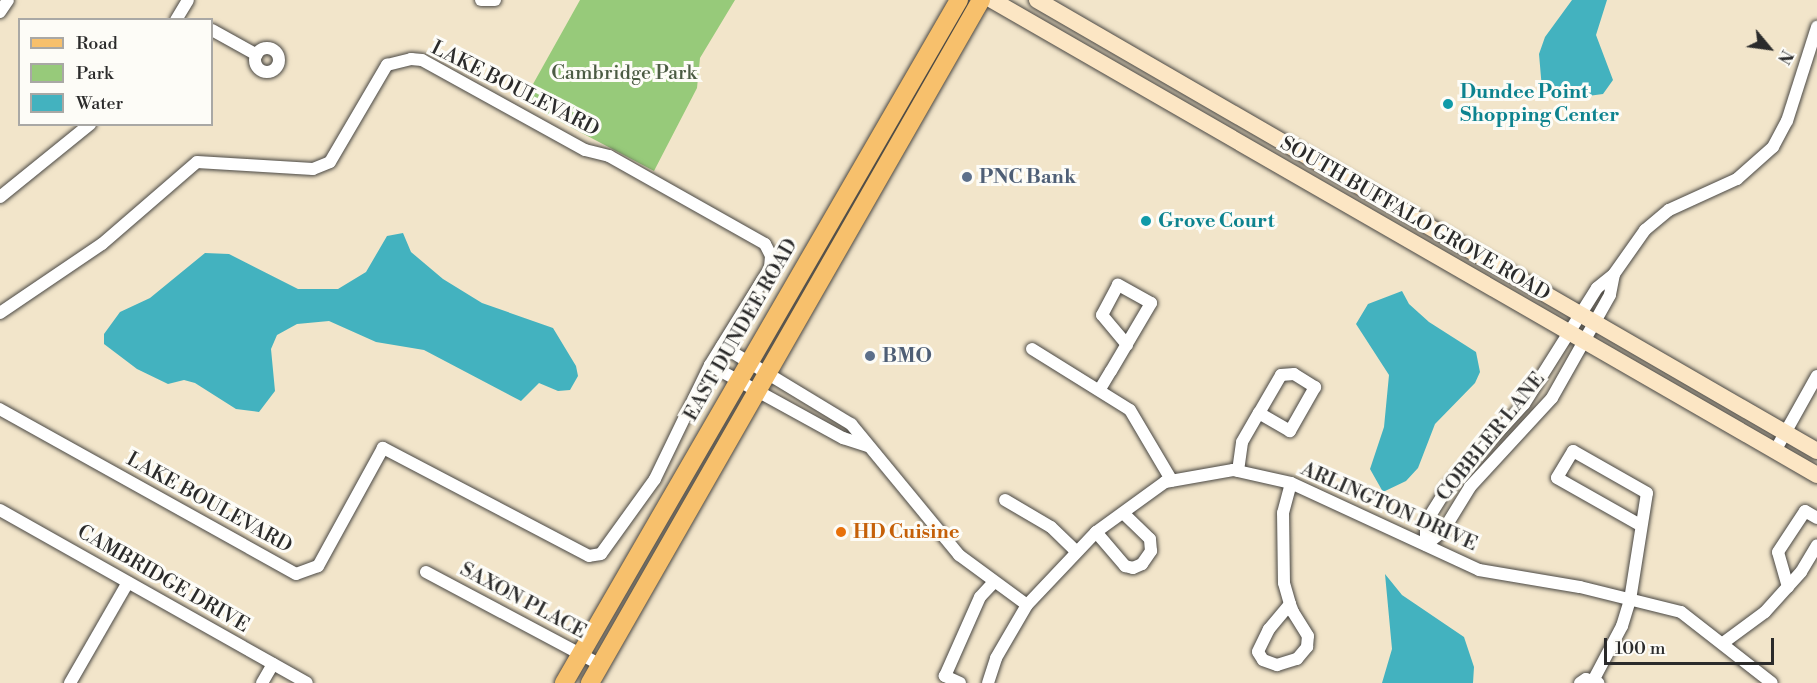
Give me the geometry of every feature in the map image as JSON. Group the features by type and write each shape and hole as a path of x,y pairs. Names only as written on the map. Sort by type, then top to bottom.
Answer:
{"main road":[{"name":"EAST DUNDEE ROAD","path":"564,683 959,0"},
{"path":"590,683 981,0"},
{"name":"SOUTH BUFFALO GROVE ROAD","path":"992,0 1589,333 1785,432 1817,451"},
{"name":"SOUTH BUFFALO GROVE ROAD","path":"1037,0 1573,324"},
{"name":"SOUTH BUFFALO GROVE ROAD","path":"1589,333 1775,451 1817,475"}],"street":[{"path":"0,12 8,0"},
{"path":"183,18 188,0"},
{"path":"481,0 495,0"},
{"path":"1614,274 1645,230 1669,210 1737,179 1773,147 1787,121 1817,27"},
{"path":"213,31 256,55"},
{"name":"LAKE BOULEVARD","path":"0,313 102,244 197,162 282,169 313,169 330,162 387,65 411,59 422,60 585,150 609,156 765,244 771,256 770,268 710,365 655,479 601,554 589,555 383,448 318,566 296,574 0,409"},
{"path":"0,197 88,126"},
{"name":"COBBLER LANE","path":"1426,545 1425,522 1447,488 1524,404 1597,288 1614,274"},
{"name":"COBBLER LANE","path":"1426,545 1443,531 1470,487 1541,412 1610,295 1614,274"},
{"path":"1100,389 1127,345 1151,303 1118,285 1102,315 1127,345"},
{"path":"722,346 750,360 851,424 959,555 993,583 1027,605"},
{"path":"1032,349 1100,389 1130,410 1172,481"},
{"path":"710,365 740,378 843,438 868,446"},
{"path":"1238,471 1242,442 1281,375 1294,374 1315,387 1290,431 1259,413"},
{"path":"1775,451 1817,376"},
{"path":"1580,683 1596,681 1622,626 1630,600 1640,525 1647,493 1573,451 1557,478 1640,525"},
{"name":"ARLINGTON DRIVE","path":"988,683 996,658 1027,605 1076,550 1096,532 1172,481 1238,471 1291,483 1479,570 1681,612 1772,683"},
{"path":"1290,604 1269,629 1258,652 1263,660 1277,665 1297,659 1307,647 1304,625 1290,604 1284,583 1283,513 1291,483"},
{"path":"1005,501 1051,527 1076,550"},
{"name":"CAMBRIDGE DRIVE","path":"0,510 307,683"},
{"path":"1788,587 1778,552 1805,512 1817,518"},
{"path":"1096,532 1125,566 1133,568 1142,564 1151,551 1150,539 1123,513"},
{"path":"1723,643 1765,612 1788,587 1817,545"},
{"name":"SAXON PLACE","path":"426,572 601,665"},
{"path":"70,683 128,582"},
{"path":"960,683 945,676 980,597 993,583"},
{"path":"262,683 273,664"}],"green space":[{"name":"Cambridge Park","path":"580,0 735,0 700,58 697,88 654,171 523,102"}],"water":[{"path":"1572,0 1607,0 1596,35 1613,80 1603,94 1558,100 1542,89 1539,54 1545,37"},
{"path":"403,233 411,252 443,279 482,303 553,328 576,366 578,376 570,390 558,391 539,383 521,401 424,350 376,342 329,321 297,324 277,335 271,349 275,391 259,412 236,409 195,383 184,380 168,384 137,369 104,344 104,334 120,312 150,298 205,253 229,254 298,289 338,289 366,272 387,236"},
{"path":"1402,291 1409,304 1429,322 1476,352 1480,372 1475,383 1435,424 1418,468 1406,481 1383,492 1370,469 1384,427 1389,375 1356,324 1368,304"},
{"path":"1385,574 1402,595 1464,637 1474,667 1473,683 1382,683 1392,649"}],"place":[{"name":"Dundee Point Shopping Center","path":"1448,104"},
{"name":"PNC Bank","path":"967,177"},
{"name":"Grove Court","path":"1146,221"},
{"name":"BMO","path":"870,356"},
{"name":"HD Cuisine","path":"841,532"}]}
